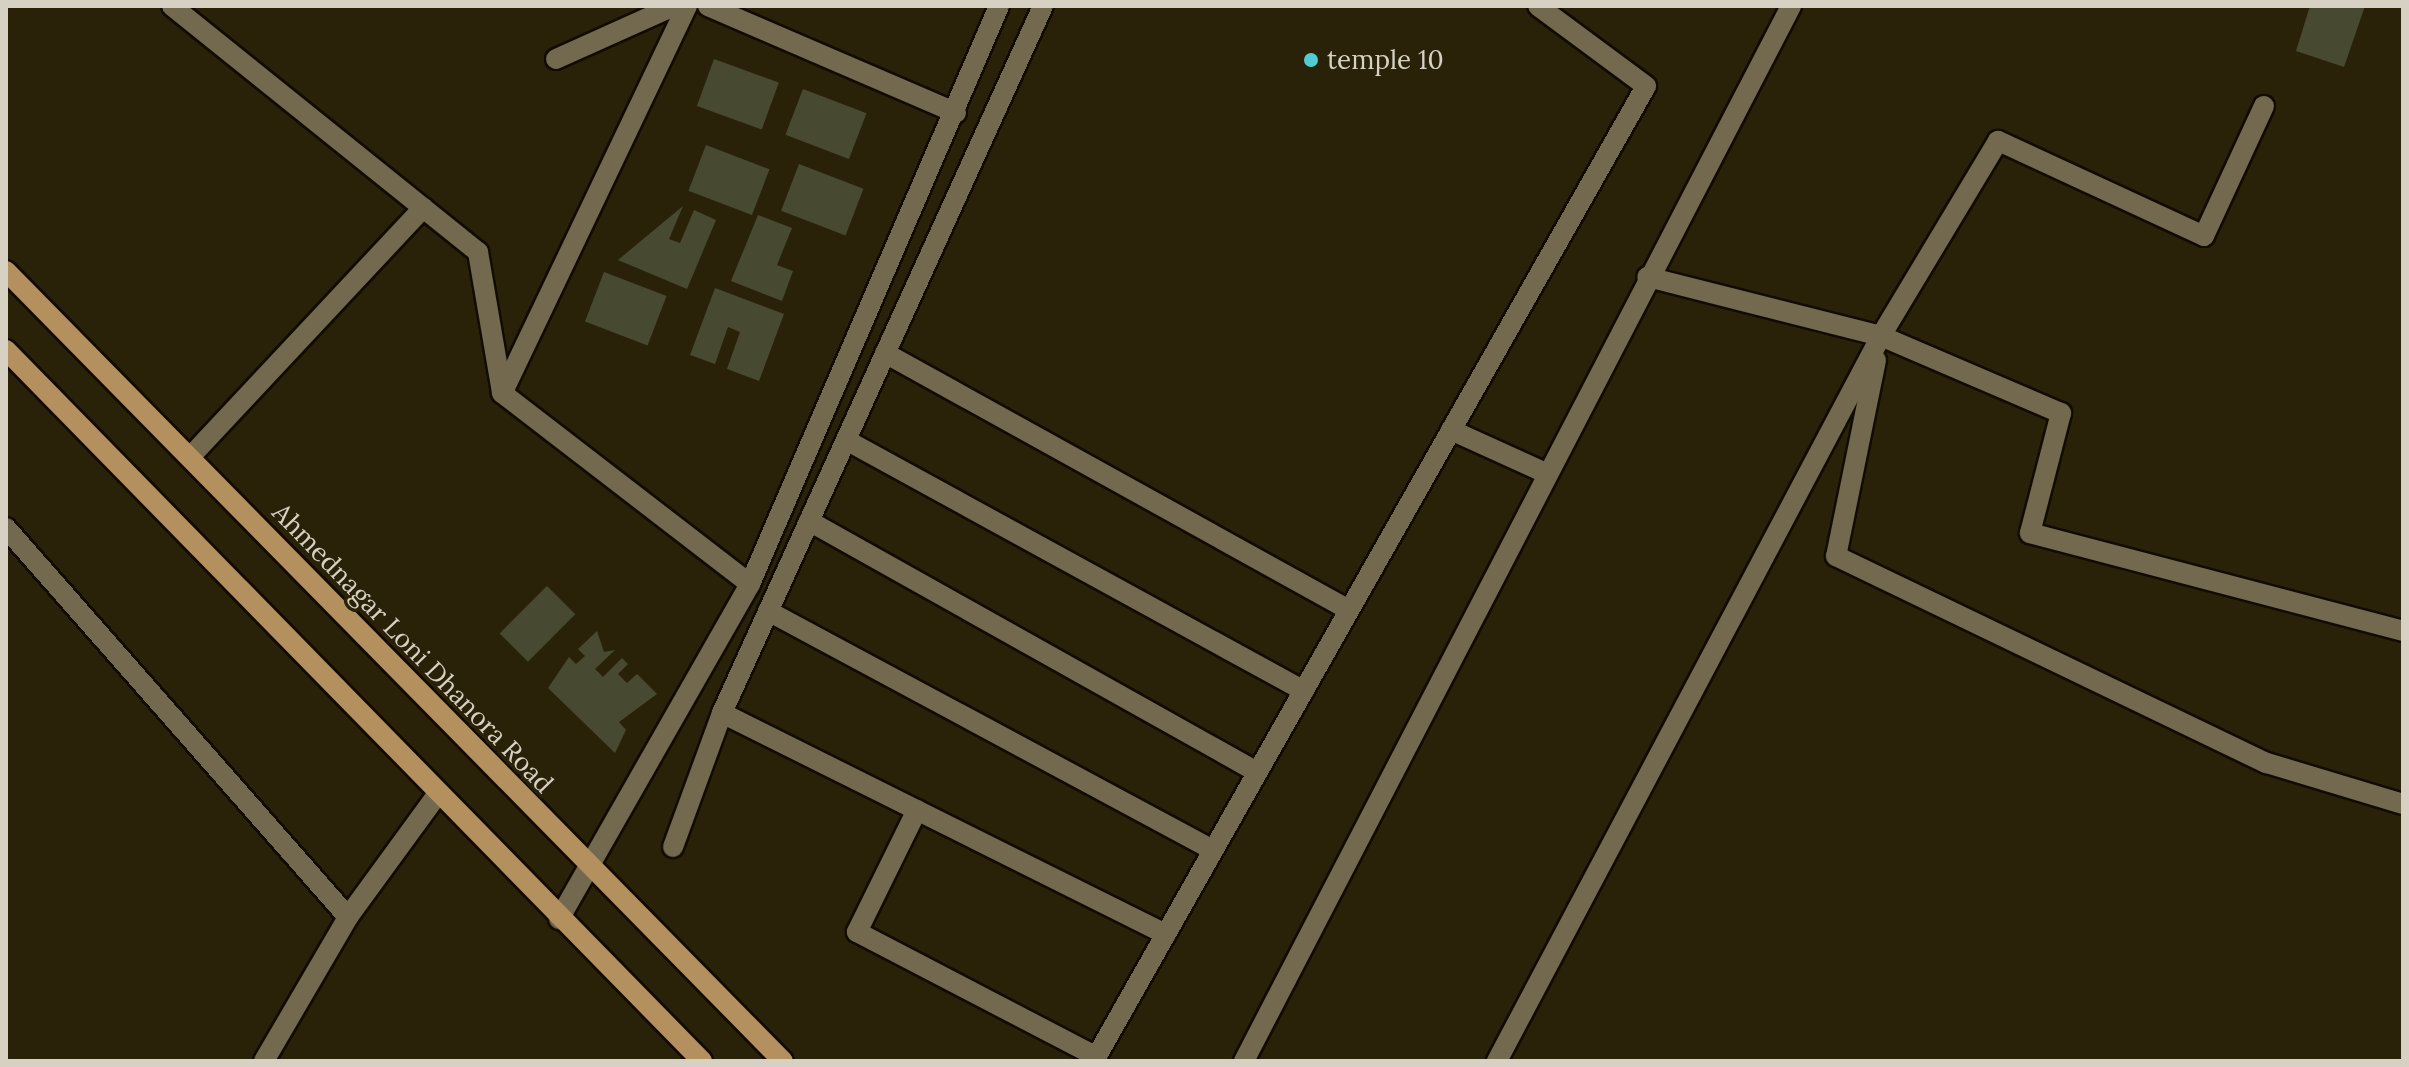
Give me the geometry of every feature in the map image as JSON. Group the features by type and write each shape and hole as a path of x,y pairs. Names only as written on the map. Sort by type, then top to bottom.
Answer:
{"main road":[{"name":"Ahmednagar Loni Dhanora Road","path":"6,271 191,456 591,870 783,1061"},
{"path":"6,350 437,795 702,1061"}],"street":[{"path":"172,6 478,252 502,393 750,584"},
{"path":"556,59 674,6"},
{"path":"502,393 687,6"},
{"path":"708,6 956,113"},
{"path":"559,919 591,870 750,584 956,113 999,6"},
{"path":"673,847 722,713 1043,6"},
{"path":"917,810 857,932 1096,1059 1646,86 1538,6"},
{"path":"1244,1061 1647,277 1791,6"},
{"path":"1497,1061 1881,336 1998,141 2204,236 2264,106"},
{"path":"191,456 423,208"},
{"path":"1647,277 1881,336 2061,413 2030,533 2403,631"},
{"path":"1881,336 1836,556 2267,763 2403,804"},
{"path":"885,353 1349,610"},
{"path":"1451,430 1546,473"},
{"path":"846,440 1304,691"},
{"path":"809,521 1257,772"},
{"path":"6,528 348,917"},
{"path":"768,611 1213,850"},
{"path":"722,713 1166,934"},
{"path":"264,1061 348,917 437,795"}],"building":[{"path":"2310,6 2365,6 2344,67 2296,51"},
{"path":"714,59 779,83 762,130 697,106"},
{"path":"803,89 866,113 849,159 785,135"},
{"path":"706,145 769,169 752,215 688,191"},
{"path":"799,164 863,189 845,235 781,211"},
{"path":"683,206 669,239 680,243 694,210 716,220 687,289 618,260"},
{"path":"758,215 792,228 777,265 793,271 782,301 731,281"},
{"path":"604,272 667,296 648,345 585,321"},
{"path":"715,288 784,314 759,381 727,369 740,332 728,327 715,364 690,355"},
{"path":"547,586 575,614 528,662 500,633"},
{"path":"597,631 604,652 615,650 595,669 603,677 622,658 628,664 618,674 627,683 637,674 657,694 619,722 626,730 615,753 548,688 569,657 576,664 585,656 578,649"}],"place":[{"name":"temple 10","path":"1311,60"}]}
